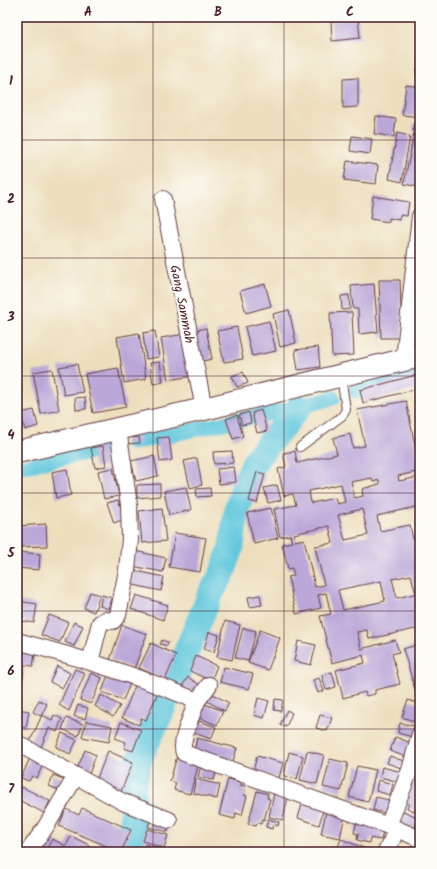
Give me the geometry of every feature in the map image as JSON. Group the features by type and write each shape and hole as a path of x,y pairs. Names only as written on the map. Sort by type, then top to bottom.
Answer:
{"main road":[{"path":"17,452 204,409 412,357"}],"street":[{"name":"Gang Sammah","path":"163,199 204,409"},
{"path":"412,357 420,216"},
{"path":"90,662 100,624 105,620 113,621 118,616 129,552 129,505 118,429"},
{"path":"17,641 90,662 197,701"},
{"path":"209,685 197,701 185,735 183,748 184,753 298,796 420,839"},
{"path":"386,852 420,734"},
{"path":"17,743 123,802 169,820"},
{"path":"28,852 45,828 76,776"}],"lane":[{"path":"300,447 342,416 346,410 341,375"}],"building":[{"path":"358,18 360,38 332,41 331,21"},
{"path":"420,58 420,76 416,75"},
{"path":"358,78 358,107 343,108 343,79"},
{"path":"406,85 420,87 420,117 402,115"},
{"path":"376,116 396,119 394,137 374,134"},
{"path":"414,123 420,123 420,132 413,131"},
{"path":"397,133 410,136 402,182 389,179"},
{"path":"414,133 420,134 420,187 404,184"},
{"path":"352,136 372,139 370,154 350,151"},
{"path":"347,161 378,165 376,184 344,180"},
{"path":"373,196 409,202 407,216 400,215 399,220 389,218 389,222 370,219"},
{"path":"379,280 400,280 402,338 381,338"},
{"path":"265,284 271,306 246,313 240,291"},
{"path":"374,284 378,332 359,334 358,309 353,309 351,286"},
{"path":"349,295 350,309 342,310 341,296"},
{"path":"420,302 420,318 417,317"},
{"path":"289,310 296,343 280,347 273,314"},
{"path":"352,312 354,355 332,356 330,313"},
{"path":"269,321 276,351 252,356 245,327"},
{"path":"237,327 243,359 224,362 217,331"},
{"path":"206,328 212,359 198,362 192,331"},
{"path":"155,331 159,357 146,359 143,333"},
{"path":"139,333 146,379 124,383 117,337"},
{"path":"185,334 193,376 168,380 161,338"},
{"path":"318,347 320,367 298,370 295,350"},
{"path":"160,362 163,382 153,384 150,363"},
{"path":"77,364 83,392 64,395 59,367"},
{"path":"118,368 126,407 93,413 85,374"},
{"path":"52,369 59,410 41,414 33,372"},
{"path":"243,372 248,383 237,387 232,376"},
{"path":"420,374 420,388 363,403 360,390"},
{"path":"85,397 86,409 76,410 75,398"},
{"path":"406,401 420,471 398,476 399,481 419,477 420,506 377,516 380,531 410,525 413,539 420,538 420,555 416,556 420,573 420,590 415,591 411,575 392,579 397,598 418,593 420,602 420,628 369,639 367,630 357,632 361,649 395,640 399,652 392,654 400,684 375,690 375,694 366,696 365,692 343,698 336,670 365,663 363,655 332,663 320,616 331,614 326,593 318,595 321,608 296,614 288,577 294,576 292,568 288,569 282,544 292,542 290,535 280,537 274,509 296,505 293,494 284,496 278,469 286,467 283,453 295,451 297,463 337,454 333,438 350,434 353,448 365,446 357,410","holes":["372,478 373,482 379,480 380,484 362,489 363,496 355,498 351,482","341,484 345,502 337,504 335,498 311,503 309,491","362,509 368,535 345,540 338,515","329,526 333,543 315,546 324,585 315,587 304,539 295,541 294,534","381,581 385,601 343,610 338,590"]},
{"path":"34,410 38,426 25,430 20,413"},
{"path":"261,410 267,431 257,433 252,413"},
{"path":"249,412 251,423 242,425 239,415"},
{"path":"237,415 243,436 233,439 226,419"},
{"path":"17,422 20,433 17,434"},
{"path":"139,437 140,443 125,444 125,438"},
{"path":"169,437 172,460 160,462 157,438"},
{"path":"103,446 106,466 95,468 91,448"},
{"path":"232,451 233,463 214,464 213,452"},
{"path":"154,456 158,476 136,481 131,461"},
{"path":"197,458 202,485 190,488 184,461"},
{"path":"234,467 236,482 219,484 217,469"},
{"path":"113,468 119,496 104,499 98,471"},
{"path":"67,469 71,495 56,498 52,472"},
{"path":"257,472 265,474 257,503 249,501"},
{"path":"160,484 160,496 137,498 137,485"},
{"path":"277,485 281,500 268,503 264,488"},
{"path":"186,487 191,510 169,515 164,491"},
{"path":"210,488 211,496 197,497 196,489"},
{"path":"118,500 125,519 114,523 107,503"},
{"path":"162,508 166,541 142,543 139,511"},
{"path":"271,508 278,538 254,544 247,513"},
{"path":"46,524 47,546 17,547 17,526"},
{"path":"175,533 206,538 200,572 169,567"},
{"path":"135,551 166,558 163,572 132,566"},
{"path":"17,552 40,554 39,570 17,568"},
{"path":"132,570 164,577 161,591 129,584"},
{"path":"90,592 100,595 94,612 84,608"},
{"path":"102,595 112,598 109,609 100,606"},
{"path":"136,595 168,605 163,620 131,609"},
{"path":"260,595 262,605 250,607 248,597"},
{"path":"17,601 37,604 34,623 17,620"},
{"path":"49,615 68,622 60,642 41,635"},
{"path":"225,621 240,625 232,660 217,657"},
{"path":"74,622 83,626 74,646 65,642"},
{"path":"122,625 147,634 134,669 110,660"},
{"path":"243,628 256,631 248,661 235,658"},
{"path":"260,630 280,638 268,670 248,663"},
{"path":"209,632 219,635 214,652 204,649"},
{"path":"162,640 168,642 167,646 160,644"},
{"path":"298,641 316,645 311,665 294,661"},
{"path":"151,643 176,655 165,680 139,668"},
{"path":"420,644 420,688 415,689 403,649"},
{"path":"17,645 36,648 33,666 17,664"},
{"path":"196,656 217,666 211,681 190,671"},
{"path":"57,666 70,673 62,688 50,682"},
{"path":"17,667 24,668 22,684 17,683"},
{"path":"224,667 253,674 249,689 220,682"},
{"path":"75,669 85,673 69,711 59,705"},
{"path":"332,672 336,687 326,690 322,675"},
{"path":"91,673 102,678 91,704 80,700"},
{"path":"108,675 130,684 123,700 102,692"},
{"path":"188,677 201,686 195,694 183,685"},
{"path":"319,678 324,691 318,693 313,680"},
{"path":"137,681 159,690 146,720 141,718 139,725 122,718"},
{"path":"209,692 229,703 225,711 205,700"},
{"path":"101,695 120,706 113,717 95,706"},
{"path":"258,698 269,701 264,718 254,715"},
{"path":"275,699 283,700 281,711 274,710"},
{"path":"39,700 47,704 41,716 33,712"},
{"path":"408,700 420,704 419,723 402,717"},
{"path":"202,703 223,711 217,725 197,717"},
{"path":"78,705 88,708 85,719 74,716"},
{"path":"17,709 29,711 26,728 17,726"},
{"path":"287,710 292,713 286,727 280,725"},
{"path":"42,715 52,720 54,715 62,719 57,732 49,728 40,749 29,744"},
{"path":"320,715 332,718 327,731 316,728"},
{"path":"66,718 83,724 78,736 62,729"},
{"path":"86,721 112,726 109,742 82,737"},
{"path":"199,721 216,727 211,739 194,733"},
{"path":"121,722 141,730 133,751 124,748 126,742 115,738"},
{"path":"400,723 419,727 416,738 398,733"},
{"path":"62,733 77,740 70,754 56,747"},
{"path":"395,737 414,744 409,758 390,751"},
{"path":"197,738 237,748 233,761 194,751"},
{"path":"85,750 96,755 89,774 77,769"},
{"path":"108,751 133,762 120,794 95,783"},
{"path":"307,751 324,755 317,784 300,780"},
{"path":"289,752 303,756 297,779 284,776"},
{"path":"177,756 199,763 190,794 174,790 176,783 170,781"},
{"path":"257,756 283,763 279,778 253,771"},
{"path":"390,756 406,762 404,769 387,763"},
{"path":"30,758 43,764 37,778 32,776 29,781 21,778"},
{"path":"330,759 348,763 341,791 323,787"},
{"path":"418,764 420,765 420,809 418,813 407,808 409,804 402,801"},
{"path":"201,766 217,769 214,780 198,777"},
{"path":"357,766 376,770 368,802 349,797"},
{"path":"382,767 406,773 403,783 380,777"},
{"path":"53,775 66,780 61,791 49,786"},
{"path":"196,779 220,785 217,799 193,793"},
{"path":"228,779 240,782 240,785 246,786 244,795 247,796 242,815 236,813 235,819 219,815"},
{"path":"378,780 393,784 390,795 376,791"},
{"path":"22,787 50,801 44,813 17,799"},
{"path":"257,791 268,794 267,798 270,799 264,820 262,819 261,824 257,823 256,826 248,824"},
{"path":"274,793 288,796 283,820 269,817"},
{"path":"376,797 392,801 389,814 373,810"},
{"path":"303,801 324,807 319,825 298,818"},
{"path":"82,808 131,830 121,852 59,826 66,809 79,815"},
{"path":"399,809 419,818 414,828 398,826 400,821 395,819"},
{"path":"326,812 345,815 340,838 321,834"},
{"path":"151,818 170,823 168,832 148,827"},
{"path":"268,819 279,822 278,826 273,824 272,829 266,827"},
{"path":"357,821 384,827 381,840 370,838 369,843 357,840 358,834 354,833"},
{"path":"147,829 168,835 164,848 143,841"},
{"path":"71,836 89,845 85,852 45,852 52,839 66,846"},
{"path":"341,839 369,850 368,852 336,852"},
{"path":"17,843 23,847 20,852 17,852"},
{"path":"145,844 164,850 164,852 143,852"}],"waterway":[{"path":"356,391 420,373"},
{"path":"133,443 299,407 333,398"},
{"path":"132,852 133,787 139,760 162,710 210,595 222,574 231,549 237,508 247,478 256,459 299,407"},
{"path":"17,468 109,448"}]}
